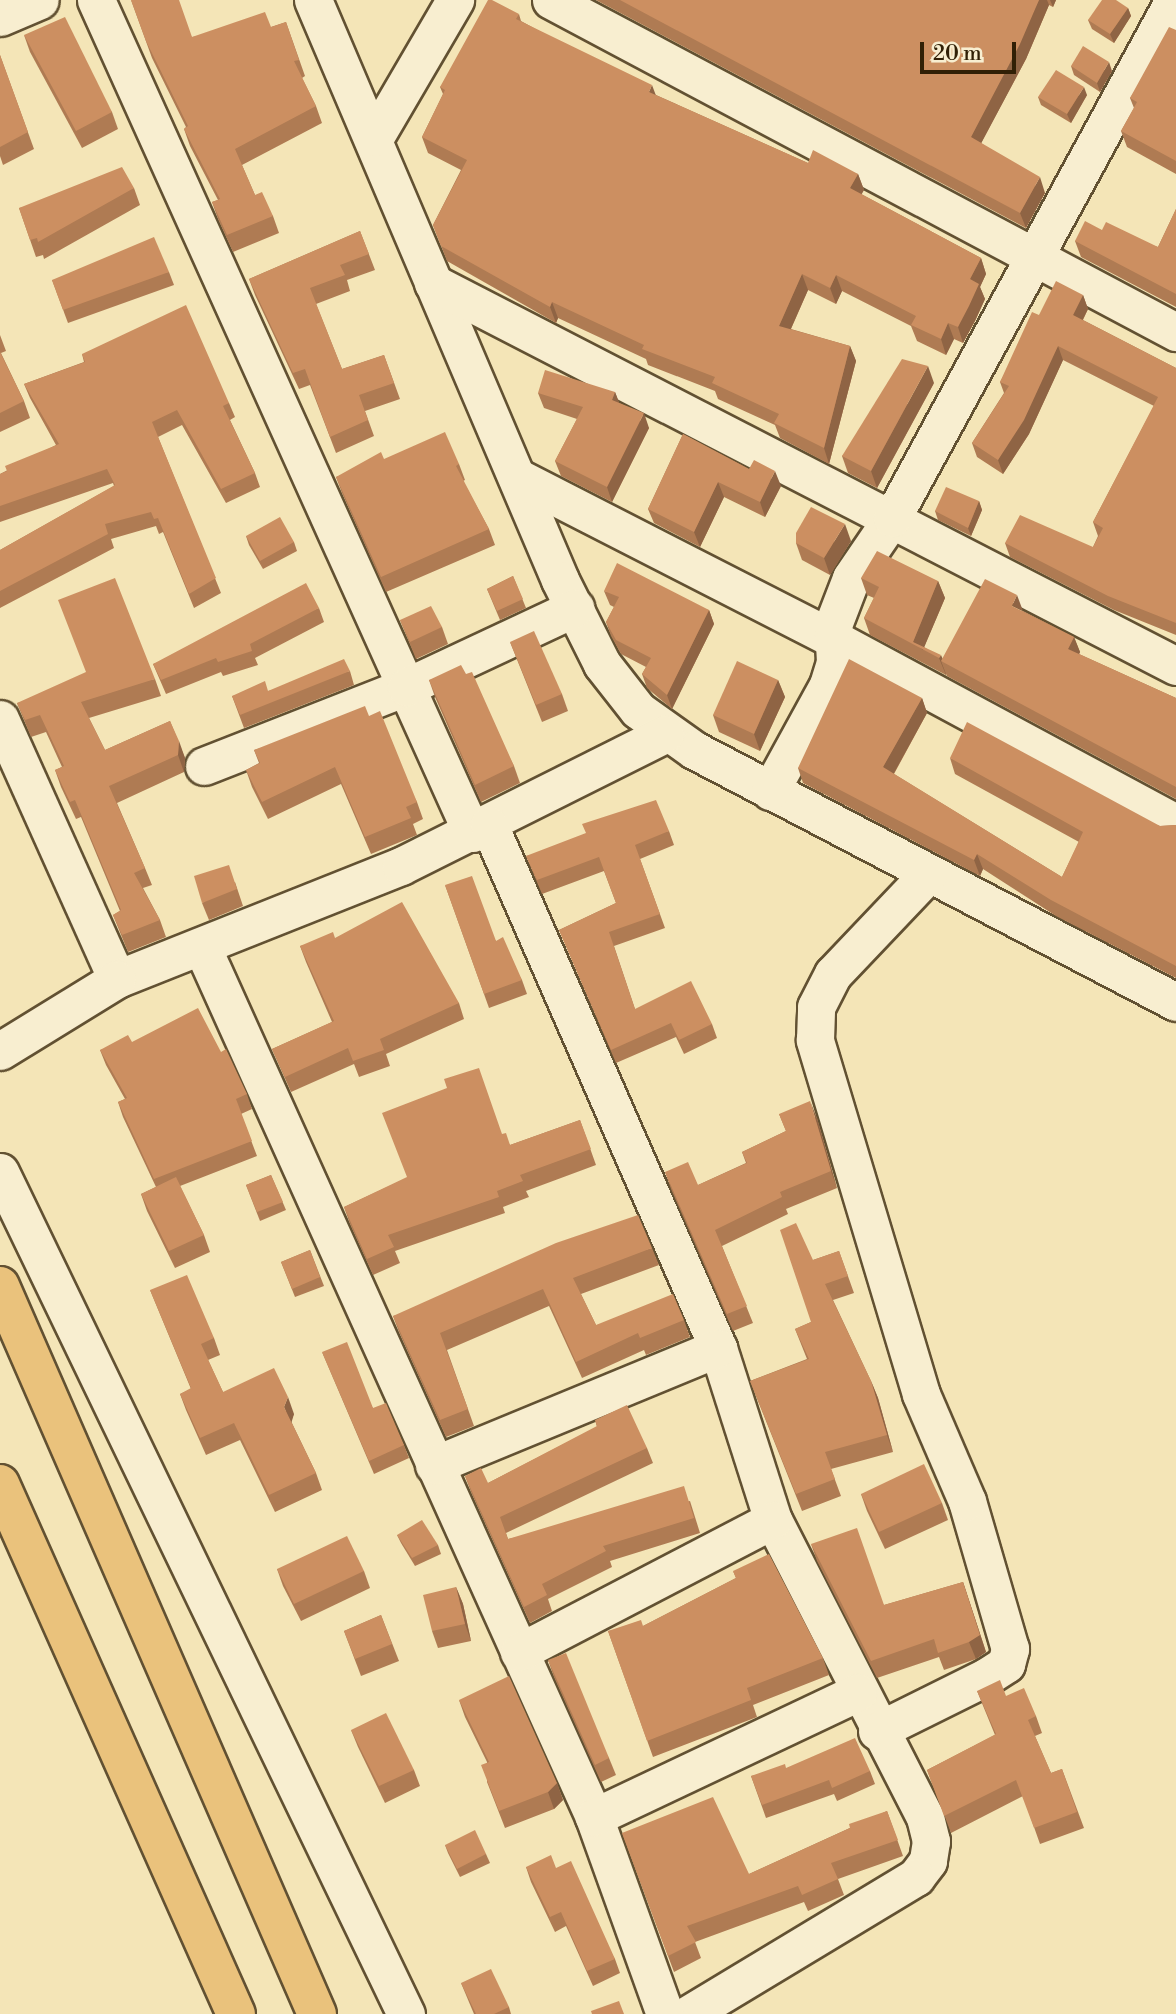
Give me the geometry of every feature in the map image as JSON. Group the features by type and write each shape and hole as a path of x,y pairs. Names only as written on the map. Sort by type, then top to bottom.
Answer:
{"highway":[{"path":"0,1286 317,2014"},
{"path":"0,1485 236,2014"}],"street":[{"path":"0,17 40,0"},
{"path":"96,0 406,687 480,829 718,1349 773,1520 877,1731 925,1817 930,1841 928,1861 916,1877 688,2014"},
{"path":"313,0 375,137 433,283 575,608 602,664 638,710 665,734 770,791 1176,1002"},
{"path":"375,137 455,0"},
{"path":"551,0 1176,332"},
{"path":"770,791 828,685 835,662 832,638 852,578 892,518 1174,0"},
{"path":"433,283 1176,666"},
{"path":"517,477 832,638 1176,823"},
{"path":"204,766 406,687 575,608"},
{"path":"0,719 117,979"},
{"path":"0,1051 117,979 202,947 480,829 665,734"},
{"path":"877,1731 986,1677 1006,1664 1010,1649 967,1501 921,1394 815,1040 816,1007 833,974 928,874"},
{"path":"202,947 594,1817 665,2014"},
{"path":"0,1172 406,2014"},
{"path":"434,1465 718,1349"},
{"path":"519,1652 773,1520"},
{"path":"594,1817 858,1692"}],"building":[{"path":"131,0 179,0 192,37 265,12 271,27 286,22 299,60 294,61 316,106 235,149 255,195 262,192 273,216 227,235 212,202 220,199 184,129 188,126 146,41"},
{"path":"488,0 519,14 516,19 652,85 649,92 808,163 813,150 858,174 850,188 981,258 970,279 979,284 958,327 948,323 941,339 911,325 916,316 836,275 830,288 802,274 779,326 850,346 824,448 774,423 779,414 712,383 715,377 642,349 644,345 552,302 550,307 441,246 433,225 467,160 422,137 445,90 440,87"},
{"path":"620,0 1039,0 1020,44 971,137 1040,177 1020,213"},
{"path":"1102,0 1116,0 1128,8 1110,34 1088,20"},
{"path":"65,17 112,112 76,131 24,35"},
{"path":"1169,27 1176,30 1176,161 1121,131 1137,102 1130,98"},
{"path":"1083,46 1109,62 1097,83 1071,66"},
{"path":"0,55 28,132 0,147"},
{"path":"1056,70 1084,87 1067,114 1038,97"},
{"path":"122,167 134,188 38,242 37,238 30,240 19,208"},
{"path":"1176,209 1176,294 1075,241 1085,221 1102,230 1106,222 1158,247"},
{"path":"360,231 369,254 340,265 345,275 310,288 342,369 384,355 394,383 359,395 368,420 330,437 305,369 293,373 249,279"},
{"path":"154,237 169,272 63,310 52,280"},
{"path":"1056,281 1083,295 1073,315 1176,368 1176,623 1108,596 1005,543 1020,515 1093,547 1103,528 1093,522 1158,397 1058,346 1024,420 998,460 972,443 1009,386 1000,382 1032,312 1039,315"},
{"path":"186,305 229,403 223,406 255,473 221,489 177,410 152,422 216,578 189,594 158,518 154,519 151,512 105,524 108,534 0,591 0,550 115,485 107,469 0,506 0,474 7,471 5,466 59,444 24,384 85,362 82,354"},
{"path":"0,352 24,401 0,413"},
{"path":"902,359 928,366 871,471 842,456"},
{"path":"545,370 615,392 612,400 644,413 607,487 555,461 583,407 538,393"},
{"path":"445,432 459,464 456,466 489,529 381,577 336,477 381,452 384,459"},
{"path":"683,434 749,469 754,460 775,471 760,502 718,482 694,532 648,509"},
{"path":"946,487 979,501 968,528 935,511"},
{"path":"811,507 845,524 824,558 796,543 796,533"},
{"path":"280,517 294,542 260,561 246,536"},
{"path":"877,551 938,581 913,642 941,655 939,658 864,618 879,587 861,578"},
{"path":"617,563 709,610 667,695 642,674 651,658 616,640 606,622 619,597 604,591"},
{"path":"513,576 523,599 497,611 487,589"},
{"path":"115,578 155,679 81,702 105,750 170,721 179,741 178,755 109,786 145,868 134,873 160,920 122,935 113,915 121,910 75,800 70,802 55,770 64,766 40,715 25,720 17,703 86,672 58,600"},
{"path":"985,579 1017,595 1012,606 1074,637 1068,649 1176,698 1176,787 941,661"},
{"path":"306,583 319,608 250,644 252,651 218,662 216,658 161,680 153,664"},
{"path":"431,606 442,627 410,642 400,620"},
{"path":"534,631 562,694 536,705 510,642"},
{"path":"344,659 350,671 240,715 232,696 265,681 268,691"},
{"path":"849,659 922,698 883,767 1062,877 1083,832 950,758 967,722 1160,826 1176,825 1176,966 1051,900 977,854 974,860 798,768"},
{"path":"737,661 778,680 754,734 713,715"},
{"path":"461,665 466,674 472,672 514,766 475,785 429,680"},
{"path":"365,706 369,716 380,711 417,802 406,807 411,818 365,837 335,767 262,802 246,770 260,763 254,750"},
{"path":"656,800 669,831 635,845 660,914 609,932 635,1009 691,981 712,1024 679,1040 671,1023 611,1050 559,930 616,903 599,857 537,880 526,856 586,833 582,824"},
{"path":"229,865 237,889 202,903 194,876"},
{"path":"472,876 496,941 503,937 522,980 484,994 445,885"},
{"path":"402,902 459,1003 380,1039 384,1050 353,1061 348,1048 285,1077 272,1049 334,1021 300,946 333,932 335,938"},
{"path":"198,1008 221,1052 226,1049 247,1094 236,1099 252,1141 154,1179 118,1102 127,1098 100,1050 128,1035 132,1042"},
{"path":"479,1068 502,1134 506,1133 510,1145 580,1120 591,1149 520,1175 523,1181 497,1191 499,1197 388,1235 394,1247 367,1259 344,1207 407,1177 382,1113 447,1088 444,1079"},
{"path":"810,1101 831,1171 780,1192 782,1197 715,1230 747,1306 727,1314 665,1172 688,1162 698,1185 747,1163 742,1152 786,1131 779,1114"},
{"path":"271,1175 283,1202 257,1212 246,1185"},
{"path":"176,1177 204,1235 169,1251 141,1194"},
{"path":"638,1215 652,1248 573,1278 596,1325 673,1294 684,1320 640,1338 638,1333 576,1362 543,1289 440,1333 468,1409 440,1420 393,1316 556,1243"},
{"path":"796,1223 813,1260 839,1251 848,1276 825,1284 871,1381 887,1435 825,1452 835,1479 796,1494 750,1381 809,1359 795,1329 811,1322 780,1230"},
{"path":"310,1250 320,1277 292,1289 281,1262"},
{"path":"187,1275 214,1338 201,1344 223,1392 274,1368 288,1397 284,1407 316,1473 269,1495 234,1423 200,1438 180,1394 191,1388 150,1290"},
{"path":"347,1342 373,1408 386,1403 404,1445 369,1461 322,1352"},
{"path":"627,1405 647,1448 500,1517 508,1539 684,1486 694,1518 603,1546 606,1551 542,1584 547,1595 524,1607 465,1476 481,1468 488,1483 597,1426 595,1420"},
{"path":"924,1464 942,1503 879,1532 861,1494"},
{"path":"422,1520 438,1545 412,1558 397,1535"},
{"path":"857,1528 884,1605 963,1582 980,1635 969,1642 938,1653 934,1639 871,1661 811,1544"},
{"path":"347,1536 364,1571 294,1604 277,1569"},
{"path":"769,1554 823,1658 747,1688 751,1700 647,1741 608,1631 641,1620 643,1626 736,1578 733,1571"},
{"path":"456,1587 465,1624 432,1631 423,1595"},
{"path":"381,1615 392,1644 355,1659 344,1631"},
{"path":"566,1653 609,1758 595,1765 548,1660"},
{"path":"509,1676 557,1783 548,1792 499,1811 481,1765 489,1762 459,1700"},
{"path":"1000,1680 1006,1696 1024,1688 1036,1716 1028,1720 1051,1773 1062,1769 1077,1812 1034,1828 1016,1780 944,1816 927,1770 996,1734 977,1691"},
{"path":"386,1713 414,1770 379,1786 351,1730"},
{"path":"855,1738 870,1771 832,1788 829,1780 762,1805 751,1776 785,1764 786,1768"},
{"path":"713,1797 749,1874 850,1828 849,1824 887,1811 898,1840 831,1863 838,1879 802,1895 798,1886 687,1926 696,1942 668,1956 622,1833"},
{"path":"475,1830 486,1854 457,1869 445,1845"},
{"path":"551,1855 556,1868 571,1861 615,1959 587,1971 561,1912 550,1917 526,1867"},
{"path":"491,1969 509,2007 494,2014 476,2014 461,1983"},
{"path":"619,2001 624,2014 592,2014 591,2011"}]}
